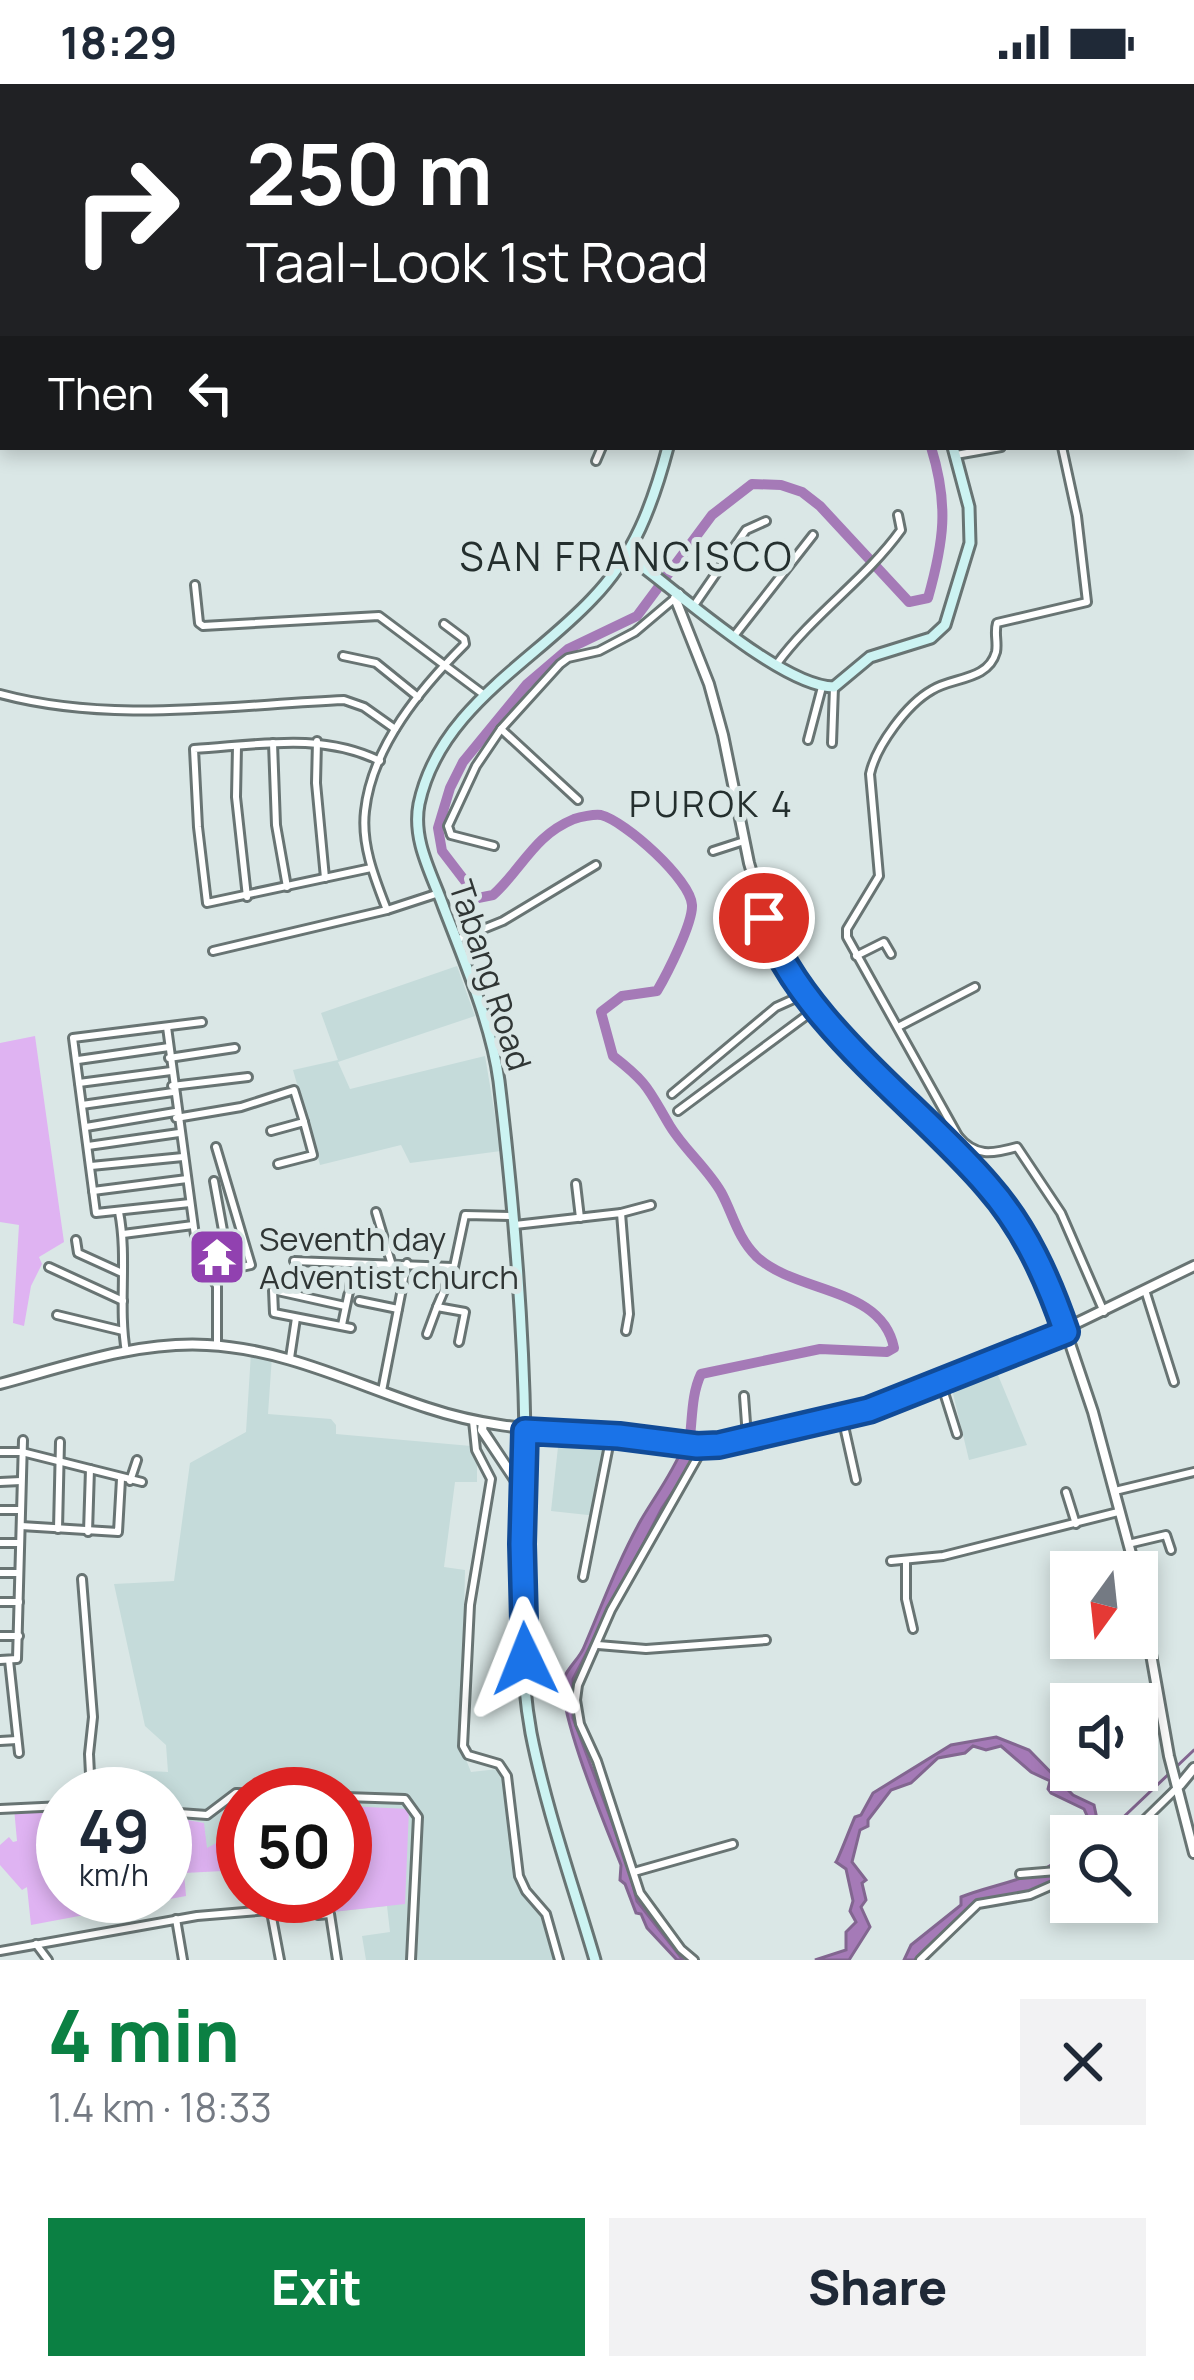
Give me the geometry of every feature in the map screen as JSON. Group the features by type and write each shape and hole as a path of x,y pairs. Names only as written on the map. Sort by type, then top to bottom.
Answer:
{"main road":[{"name":"Tabang Road","path":"595,1960 531,1731 524,1650 525,1431 514,1220 496,1062 420,842 420,800 440,756 483,694 590,602 627,555 646,520 667,450"},
{"path":"627,555 776,664 828,687 869,657 931,638 944,625 970,543 969,508 955,451"}],"street":[{"path":"183,84 214,84"},
{"path":"596,461 601,450"},
{"path":"1063,450 1077,516 1087,602 997,623 996,652 977,675 926,693 873,760 869,774 879,876 847,929 856,956 958,1136 980,1154 1017,1148 1061,1213 1105,1313"},
{"path":"776,664 801,630 880,560 901,530 898,515"},
{"path":"694,604 746,530 766,521"},
{"path":"734,636 813,535"},
{"path":"195,585 202,626 368,614 390,621 483,694"},
{"path":"494,846 451,835 448,826 476,766 501,729 568,658 599,651 635,632 677,596 709,684 773,944 818,1007 909,1108 989,1186 1031,1247 1052,1290 1093,1412 1130,1551"},
{"path":"387,910 371,868 365,811 395,730 465,640 445,624"},
{"path":"343,656 376,663 418,697"},
{"path":"808,740 828,687"},
{"path":"828,687 832,743"},
{"path":"0,694 43,704 115,710 344,700 364,707 395,730"},
{"path":"501,729 578,800"},
{"path":"371,868 207,903 194,749 317,741 380,761"},
{"path":"317,741 325,878"},
{"path":"273,743 276,825 287,886"},
{"path":"236,746 236,797 247,897"},
{"path":"713,851 744,841"},
{"path":"456,940 503,921 596,865"},
{"path":"213,951 439,893"},
{"path":"726,909 757,894"},
{"path":"856,956 884,943 891,954"},
{"path":"899,1026 975,987"},
{"path":"672,1094 776,1007 806,993"},
{"path":"678,1111 818,1007"},
{"path":"190,1203 96,1213 74,1038 202,1022"},
{"path":"167,1028 198,1258 217,1286 217,1346"},
{"path":"76,1060 169,1047"},
{"path":"169,1058 236,1048"},
{"path":"79,1083 170,1071"},
{"path":"82,1105 248,1077"},
{"path":"86,1126 241,1106 294,1090 314,1159 278,1164"},
{"path":"271,1131 304,1122"},
{"path":"88,1146 179,1133"},
{"path":"947,1144 958,1136"},
{"path":"210,1274 251,1265 216,1148"},
{"path":"91,1166 183,1157"},
{"path":"93,1191 187,1180"},
{"path":"214,1181 230,1269"},
{"path":"576,1184 580,1218"},
{"path":"427,1334 454,1267 465,1215 514,1220 580,1218 651,1205"},
{"path":"118,1211 123,1234 126,1352"},
{"path":"376,1212 391,1262"},
{"path":"621,1213 629,1314 626,1330"},
{"path":"123,1234 193,1226"},
{"path":"76,1240 78,1253 122,1274"},
{"path":"294,1261 454,1267"},
{"path":"382,1391 407,1262"},
{"path":"0,1384 126,1352 176,1345 217,1346 290,1358 478,1422 525,1431 700,1446 842,1417 941,1383 1066,1332 1194,1266"},
{"path":"49,1267 123,1301"},
{"path":"345,1306 273,1290 274,1313 346,1327 351,1282"},
{"path":"1145,1290 1174,1382"},
{"path":"359,1301 398,1310"},
{"path":"437,1307 465,1312 458,1342"},
{"path":"57,1315 123,1331"},
{"path":"290,1358 296,1318"},
{"path":"941,1383 957,1434"},
{"path":"744,1396 747,1437"},
{"path":"842,1417 856,1480"},
{"path":"478,1422 524,1493"},
{"path":"478,1422 476,1450 491,1479 470,1605 463,1746 468,1754 499,1764 506,1776 519,1876 546,1914 560,1960"},
{"path":"583,1577 611,1435"},
{"path":"20,1753 4,1660 17,1659 19,1636 23,1440"},
{"path":"58,1529 60,1442"},
{"path":"694,1960 648,1905 634,1872 580,1724 578,1685 611,1610 700,1446"},
{"path":"0,1451 22,1452 142,1482"},
{"path":"21,1526 118,1532 125,1480 137,1460"},
{"path":"88,1532 89,1469"},
{"path":"1112,1491 1194,1472"},
{"path":"0,1482 22,1481"},
{"path":"1066,1492 1076,1524"},
{"path":"0,1510 21,1510"},
{"path":"891,1561 943,1556 1118,1512"},
{"path":"1128,1544 1166,1535 1171,1550"},
{"path":"0,1543 20,1543"},
{"path":"906,1561 906,1599 913,1629"},
{"path":"0,1573 19,1574"},
{"path":"82,1579 92,1717 89,1767"},
{"path":"0,1602 19,1602"},
{"path":"0,1636 19,1636"},
{"path":"598,1645 646,1649 766,1640"},
{"path":"1153,1659 1194,1853"},
{"path":"0,1741 17,1740"},
{"path":"1147,1815 1194,1768"},
{"path":"372,1797 405,1799 418,1817 411,1960"},
{"path":"0,1809 36,1807"},
{"path":"634,1872 733,1844"},
{"path":"1020,1874 1050,1872"},
{"path":"920,1960 978,1904 1030,1895 1050,1886"},
{"path":"0,1951 154,1923"},
{"path":"176,1923 180,1960"},
{"path":"273,1923 280,1960"},
{"path":"331,1923 337,1960"},
{"path":"36,1944 49,1960"}],"shaded area":[{"path":"457,966 475,1016 338,1062 350,1089 485,1056 501,1151 410,1163 401,1145 320,1165 293,1070 338,1060 321,1013"},
{"path":"35,1036 64,1242 39,1257 42,1264 31,1286 24,1326 13,1323 19,1225 0,1222 0,1043"},
{"path":"251,1353 272,1356 268,1414 331,1419 336,1434 471,1446 477,1456 477,1482 455,1482 444,1567 465,1570 461,1747 471,1772 498,1769 503,1777 517,1880 543,1914 555,1960 366,1960 362,1936 390,1932 387,1906 372,1908 372,1767 216,1767 216,1871 207,1871 203,1823 192,1821 192,1767 168,1767 166,1745 145,1726 114,1584 174,1581 190,1463 246,1432"},
{"path":"993,1363 1027,1445 969,1460 950,1381"},
{"path":"559,1438 606,1443 597,1516 551,1511"},
{"path":"683,1447 694,1450 688,1469 662,1508 573,1679 573,1718 637,1901 683,1960 677,1960 636,1913 620,1880 621,1865 584,1770 563,1693 564,1678 582,1651 625,1551"},
{"path":"996,1737 1029,1750 1050,1771 1050,1781 1031,1772 1001,1746 986,1750 973,1746 965,1753 938,1758 911,1783 891,1790 868,1826 860,1830 852,1862 866,1880 862,1883 866,1900 861,1907 870,1927 849,1960 815,1960 846,1950 846,1932 856,1922 850,1911 853,1901 846,1869 836,1862 855,1817 873,1793 951,1745"},
{"path":"1050,1781 1050,1791 1069,1791 1094,1805 1096,1815 1087,1815 1084,1809 1051,1793 1048,1789"},
{"path":"36,1807 36,1923 42,1923 31,1925 27,1887 22,1890 0,1865 0,1845 9,1837 17,1841 14,1808"},
{"path":"372,1807 409,1809 405,1904 372,1908"},
{"path":"192,1821 204,1823 207,1848 216,1843 216,1871 192,1873"},
{"path":"1048,1867 1049,1885 979,1902 917,1960 904,1960 911,1945 961,1905 961,1897"}],"waterway":[{"path":"688,1451 701,1374 820,1349 887,1352 894,1348 886,1328 856,1302 793,1278 756,1256 715,1183 647,1088 613,1056 601,1012 622,996 657,991 688,924 689,894 669,867 612,820 587,816 548,834 493,895 478,898 442,851 438,828 463,762 527,684 568,649 637,616 712,515 752,484 802,492 909,602 928,598 942,523 932,450"},
{"path":"1126,1815 1194,1750"}],"place":[{"name":"Seventh day Adventist church","path":"217,1257"}],"district":[{"name":"SAN FRANCISCO","path":"627,556"},
{"name":"PUROK 4","path":"712,803"}],"route":[{"path":"525,1659 525,1431 719,1445 869,1410 1066,1332 1031,1247 989,1186 909,1108 806,993 773,944 764,918"}]}
